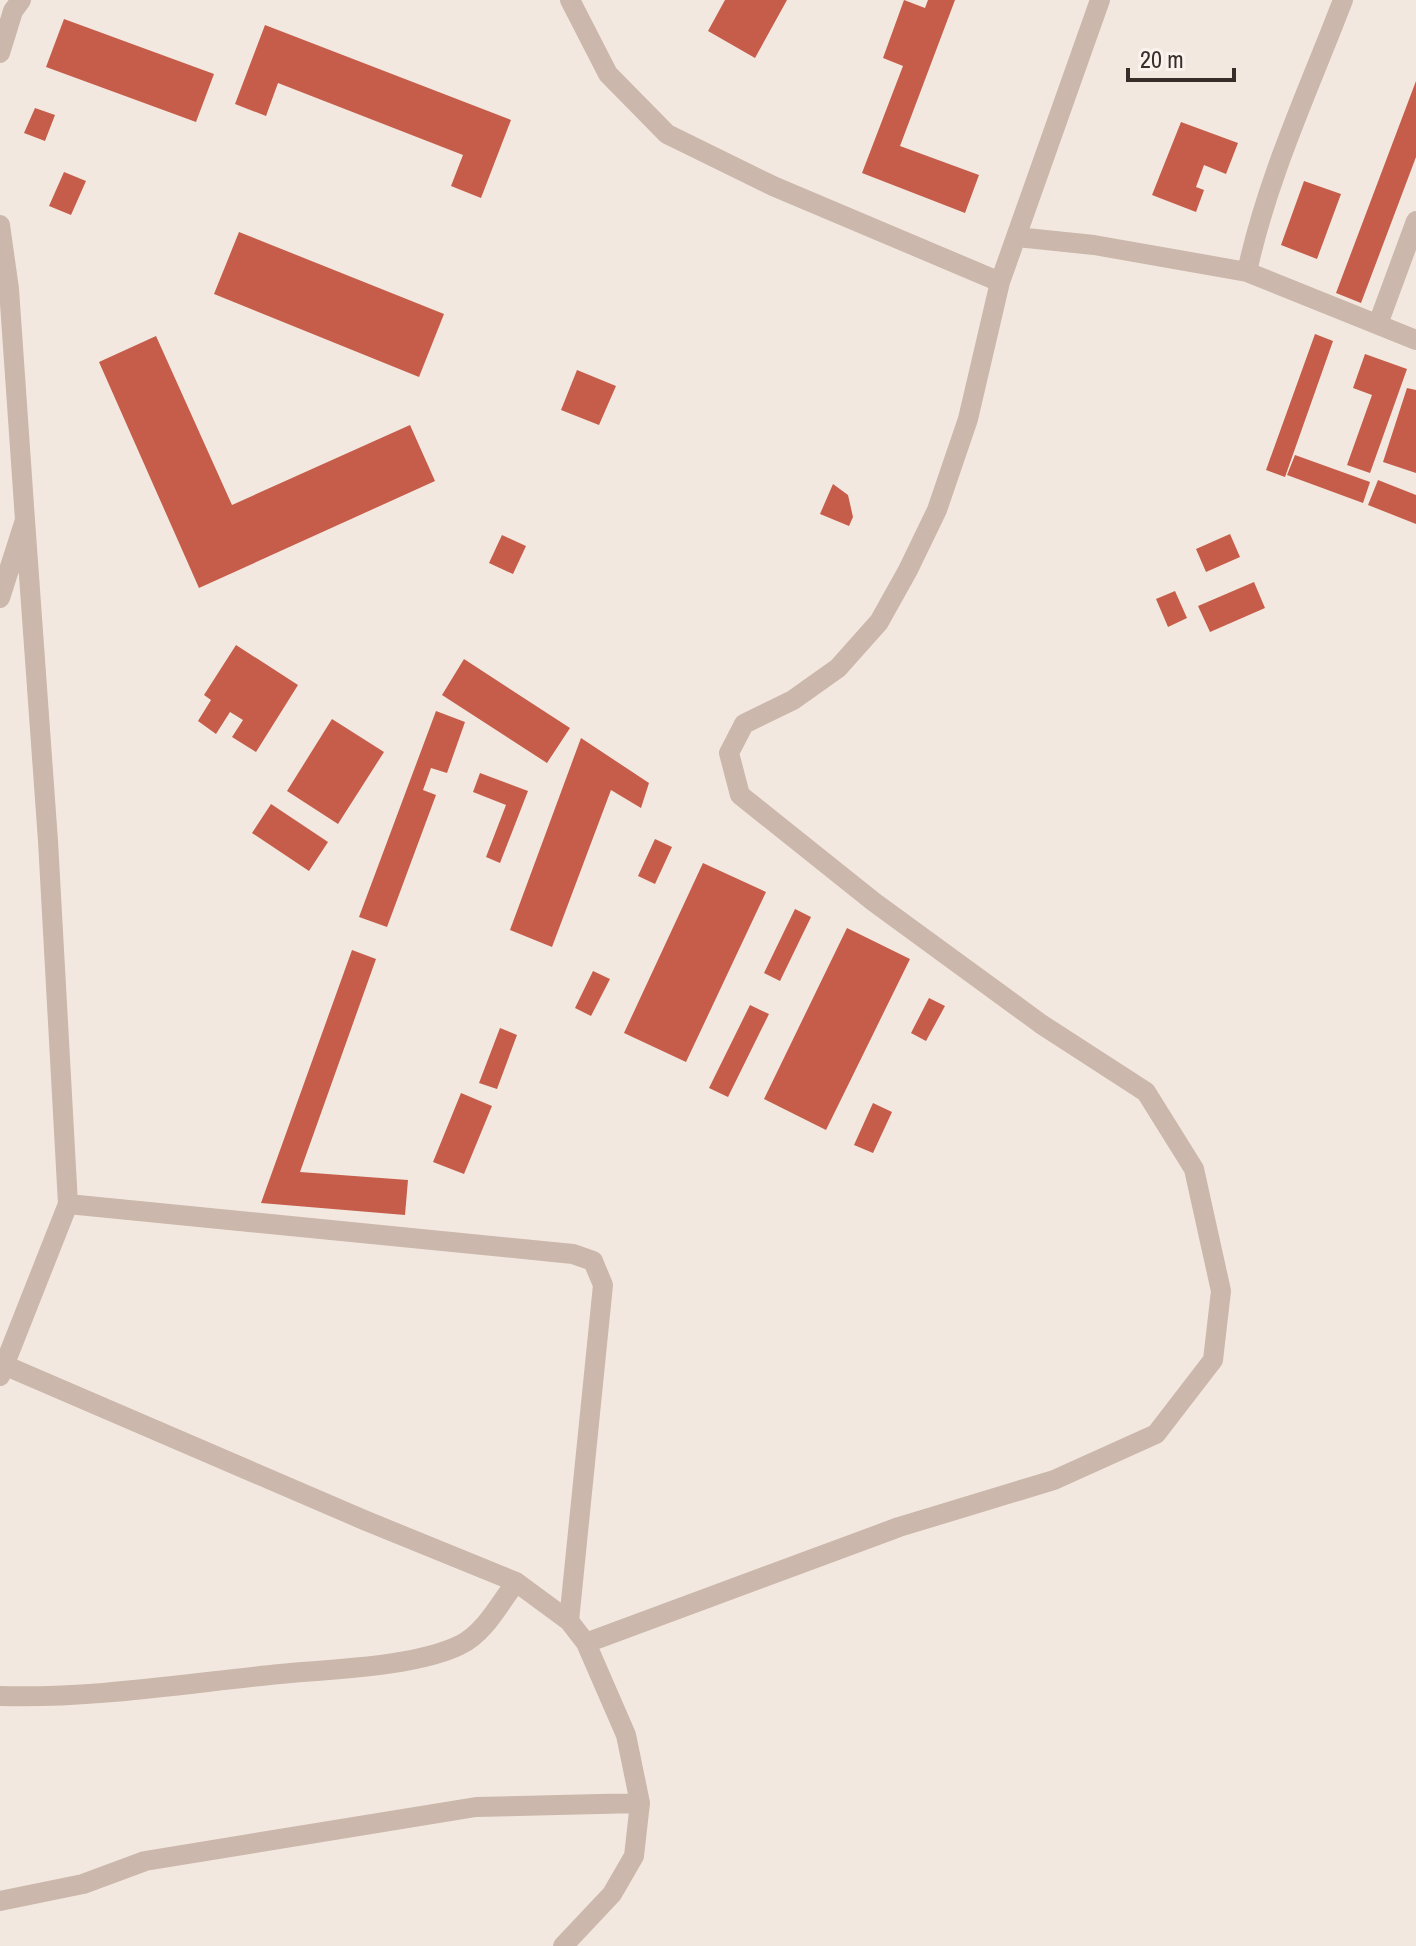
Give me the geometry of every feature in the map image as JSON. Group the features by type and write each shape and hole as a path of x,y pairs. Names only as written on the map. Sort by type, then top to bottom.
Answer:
{"street":[{"path":"0,53 13,11 21,0"},
{"path":"570,0 608,74 667,134 773,186 1000,282"},
{"path":"586,1643 899,1527 1054,1480 1156,1434 1213,1360 1221,1291 1194,1169 1146,1092 1041,1024 874,902 740,795 729,753 744,724 793,700 838,668 879,622 937,510 968,419 1000,282 1100,0"},
{"path":"1247,272 1254,239 1282,158 1343,0"},
{"path":"1378,324 1416,221"},
{"path":"0,225 9,289 48,841 68,1204 2,1371 516,1582 569,1621 586,1643 626,1735 640,1803 634,1856 612,1894 563,1946"},
{"path":"1016,237 1094,245 1247,272 1416,340"},
{"path":"0,598 25,520"},
{"path":"68,1204 573,1254 593,1261 603,1285 569,1621"},
{"path":"0,1696 38,1697 239,1678 386,1663 442,1652 463,1644 481,1629 516,1582"},
{"path":"0,1901 83,1884 145,1861 476,1807 640,1803"}],"building":[{"path":"725,0 787,0 755,58 708,31"},
{"path":"904,0 925,8 928,0 955,0 900,146 979,175 965,213 862,173 903,66 883,58"},
{"path":"64,19 214,74 196,122 46,67"},
{"path":"265,25 511,120 481,198 451,186 463,155 278,83 266,116 235,104"},
{"path":"1416,81 1416,157 1361,303 1336,293"},
{"path":"35,108 55,115 45,141 24,133"},
{"path":"1181,122 1238,143 1226,174 1204,165 1196,187 1204,190 1196,212 1152,195"},
{"path":"64,172 86,181 71,215 49,206"},
{"path":"1304,181 1341,194 1317,259 1281,245"},
{"path":"239,232 444,314 419,377 214,294"},
{"path":"1315,334 1333,341 1285,477 1266,470"},
{"path":"156,336 232,505 410,425 435,481 199,588 99,362"},
{"path":"1365,354 1407,369 1370,473 1347,465 1372,395 1353,388"},
{"path":"577,370 616,386 599,425 561,410"},
{"path":"1407,388 1416,390 1416,473 1383,462"},
{"path":"1295,455 1370,482 1363,503 1287,475"},
{"path":"1378,480 1416,495 1416,524 1368,505"},
{"path":"833,484 848,495 853,517 849,526 820,514"},
{"path":"1230,534 1240,557 1206,572 1196,549"},
{"path":"502,535 526,546 513,574 489,563"},
{"path":"1254,582 1265,608 1210,632 1198,606"},
{"path":"1175,591 1187,618 1168,627 1156,599"},
{"path":"236,645 298,685 256,752 232,737 243,720 230,712 216,734 198,721 211,700 204,695"},
{"path":"464,659 570,728 547,763 442,695"},
{"path":"436,711 465,722 447,773 431,768 423,790 436,795 387,927 359,917"},
{"path":"332,719 384,752 338,824 287,791"},
{"path":"581,738 649,783 641,808 611,790 552,947 510,930"},
{"path":"480,773 528,791 500,863 486,857 506,805 473,792"},
{"path":"271,804 328,842 309,871 252,833"},
{"path":"655,839 672,847 655,884 638,876"},
{"path":"703,863 766,892 686,1062 624,1033"},
{"path":"795,909 811,917 780,981 764,973"},
{"path":"847,928 910,959 826,1130 764,1099"},
{"path":"352,950 376,959 300,1172 408,1180 405,1215 261,1203"},
{"path":"593,971 610,979 591,1016 575,1008"},
{"path":"929,998 945,1006 926,1041 911,1033"},
{"path":"750,1005 769,1014 728,1097 709,1088"},
{"path":"500,1028 517,1035 497,1089 479,1083"},
{"path":"461,1093 492,1106 464,1174 433,1162"},
{"path":"873,1103 892,1112 873,1153 854,1145"}]}
